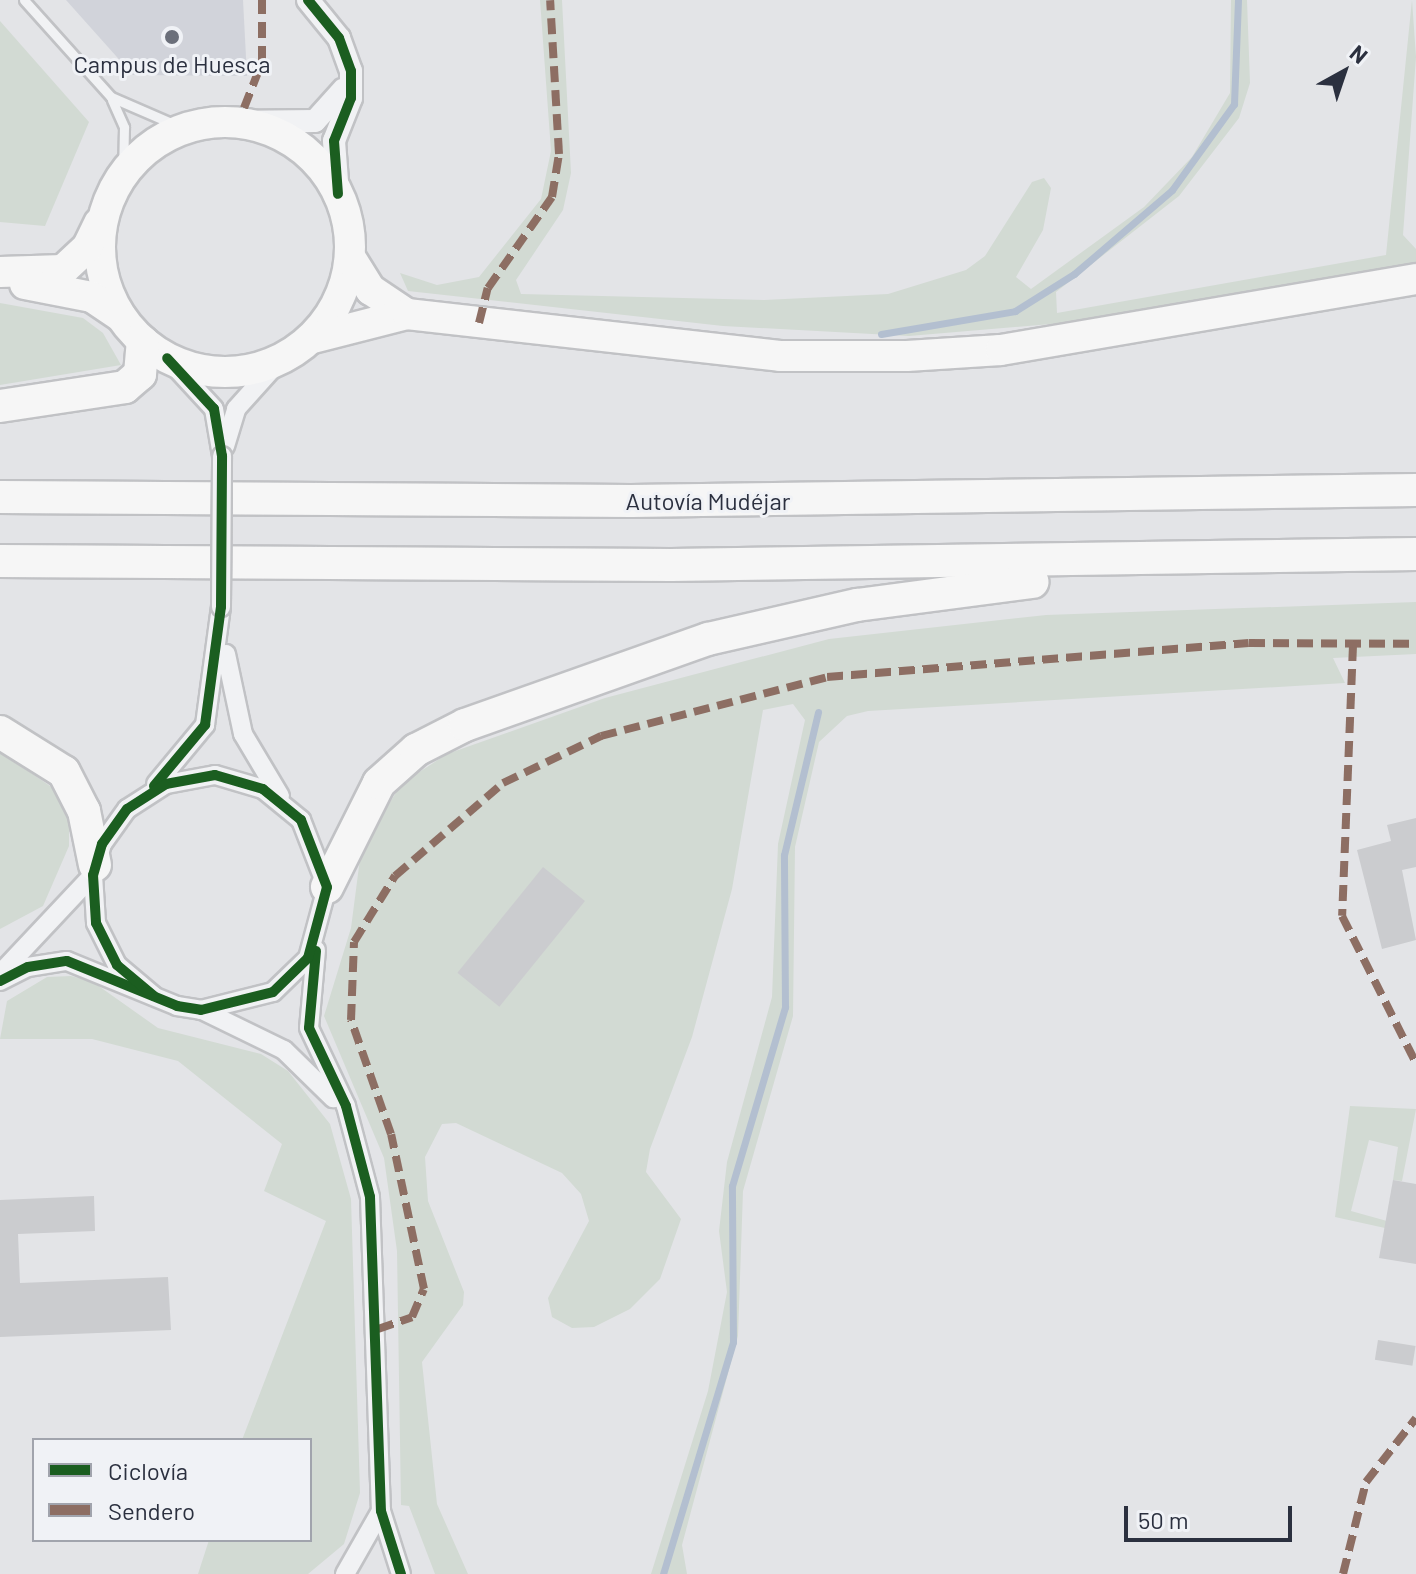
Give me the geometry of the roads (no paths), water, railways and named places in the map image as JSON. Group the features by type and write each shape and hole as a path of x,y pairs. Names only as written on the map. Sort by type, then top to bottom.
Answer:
{"highway":[{"path":"0,272 63,270 87,248 123,174 151,147 185,129 227,122 293,142 338,194 350,257 371,290 407,314"},
{"path":"106,207 101,263 120,316"},
{"path":"313,338 342,292 350,257"},
{"path":"0,279 92,297 120,316 155,350 224,373 280,360 313,338 407,314 780,356 907,356 1001,350 1416,279"},
{"path":"0,406 125,387 140,374 155,350"},
{"name":"Autovía Mudéjar","path":"0,497 631,501 1416,490"},
{"path":"0,561 1079,561 1416,554"},
{"path":"327,887 379,783 416,750 465,725 708,639 915,595 1040,582 1079,561"},
{"path":"0,732 64,772 84,811 94,870"}],"street":[{"path":"308,0 339,38 351,71 351,98 334,141 338,194"},
{"path":"227,122 315,121 331,111 351,71"},
{"path":"0,974 94,870 113,825 144,795 205,725 221,607 222,456 214,409 155,350"},
{"path":"222,456 236,409 280,360"},
{"path":"221,607 235,712 284,802 314,840 327,887 309,1028 353,1126 375,1245 381,1511 401,1574"},
{"path":"144,795 215,775 284,802"},
{"path":"94,870 104,945 154,996"},
{"path":"201,1010 273,992 319,936"},
{"path":"0,951 27,944"},
{"path":"0,981 67,961 154,996 201,1010 297,1059 353,1126"},
{"path":"345,1574 381,1511"}],"lane":[{"path":"24,0 111,97 124,127 123,174"},
{"path":"111,97 185,129"}],"waterway":[{"path":"881,334 1015,311 1074,274 1172,190 1234,104 1238,0"},
{"path":"663,1574 733,1342 732,1186 785,1007 784,855 818,712"}],"place":[{"name":"Campus de Huesca","path":"172,37"}]}
